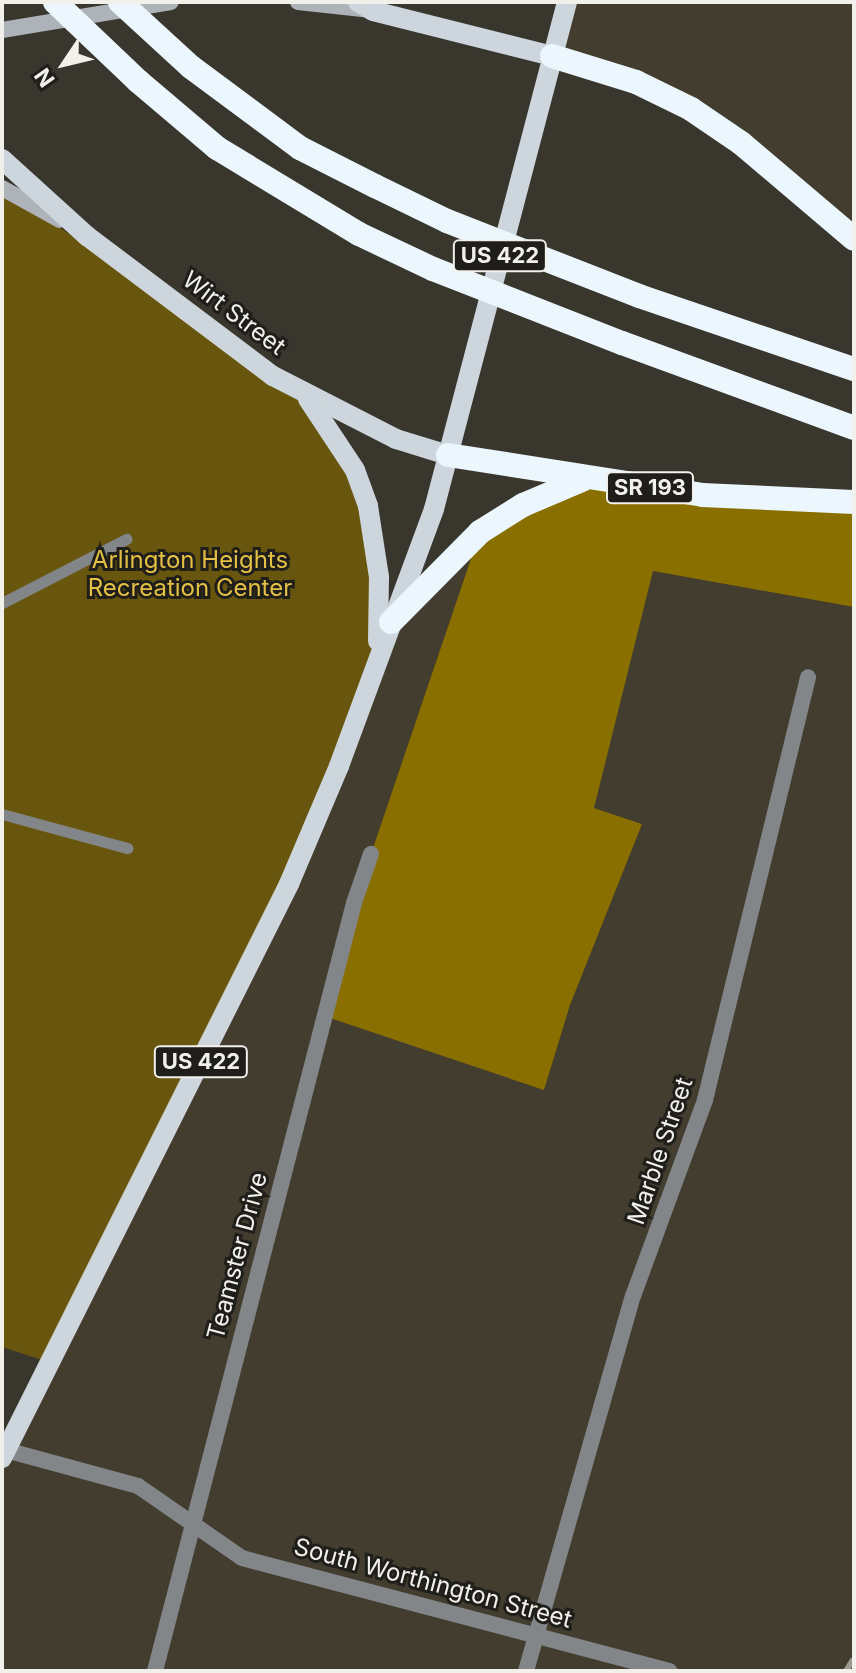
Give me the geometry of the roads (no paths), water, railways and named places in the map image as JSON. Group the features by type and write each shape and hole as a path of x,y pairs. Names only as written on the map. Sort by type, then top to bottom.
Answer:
{"highway":[{"path":"55,2 138,81 217,148 359,234 433,269 622,343 854,428"},
{"path":"120,2 191,67 300,148 375,186 447,221 639,296 854,369"},
{"path":"552,56 636,82 691,109 741,143 854,239"},
{"name":"SR 193","path":"448,455 585,480 702,495 854,502"},
{"path":"391,622 480,532 523,505 585,480"}],"main road":[{"path":"2,30 171,2"},
{"path":"298,2 366,6 552,56 567,2"},
{"name":"US 422","path":"3,1453 289,884 339,766 434,509 552,56"},
{"name":"US 422","path":"2,159 87,236"},
{"name":"Wirt Street","path":"2,188 87,236 305,396 396,439 448,455"},
{"name":"US 422","path":"305,396 355,470 368,506 379,577 378,657"}],"street":[{"name":"Marble Street","path":"526,1671 633,1296 705,1100 808,677"},
{"name":"Teamster Drive","path":"155,1671 371,854"},
{"name":"South Worthington Street","path":"3,1453 138,1486 242,1558 669,1671"}],"lane":[{"path":"2,603 126,539"},
{"path":"2,814 127,848"}],"railway":[{"path":"846,1671 854,1658"}],"park label":[{"name":"Arlington Heights Recreation Center","path":"190,574"}]}
